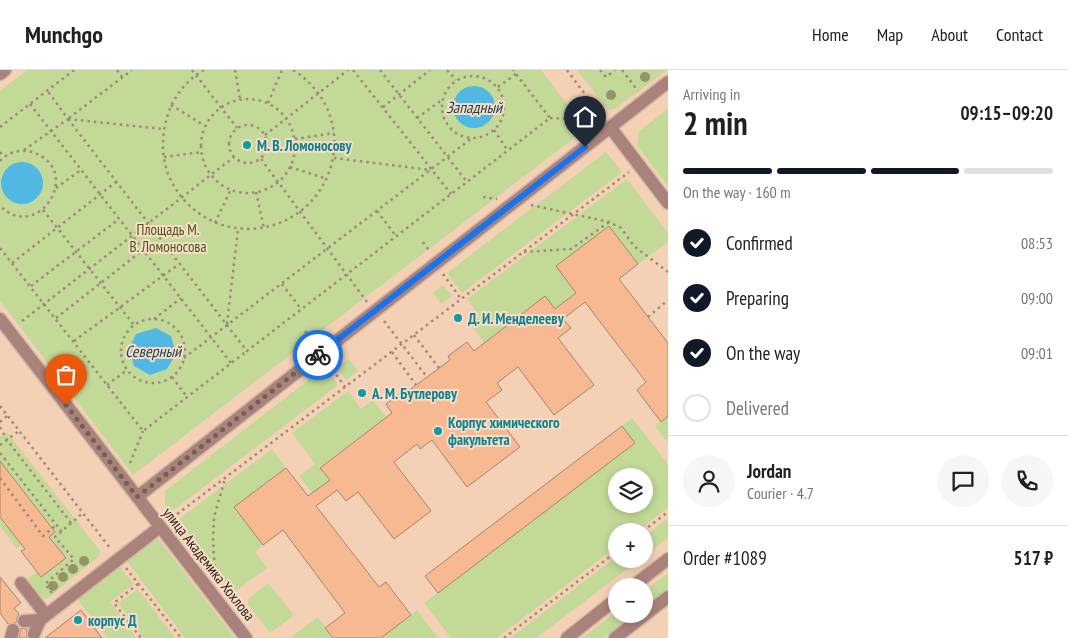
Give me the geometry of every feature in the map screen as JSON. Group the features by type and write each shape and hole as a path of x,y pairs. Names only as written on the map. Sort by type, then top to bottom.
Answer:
{"street":[{"path":"0,74 5,70"},
{"path":"137,497 668,82"},
{"path":"610,127 668,203"},
{"name":"улица Академика Хохлова","path":"0,319 246,638"},
{"path":"34,634 43,618 160,527"},
{"path":"643,578 668,559"},
{"path":"22,583 43,618"},
{"path":"616,638 668,597"},
{"path":"566,638 608,605"},
{"path":"24,621 43,618"}],"path":[{"path":"0,127 74,70"},
{"path":"117,70 122,77"},
{"path":"0,161 11,153 24,150 132,70"},
{"path":"192,70 237,128"},
{"path":"204,70 195,75 182,88 171,105 163,129 163,157 170,178 181,198 196,212 215,223 238,229 264,228 283,222 300,212 316,197 327,179 334,158 334,133 329,112 319,93 293,70"},
{"path":"234,70 240,99"},
{"path":"268,103 282,70"},
{"path":"265,135 348,70"},
{"path":"353,70 451,194"},
{"path":"380,70 467,182"},
{"path":"383,107 430,70"},
{"path":"447,70 456,80"},
{"path":"513,70 550,118"},
{"path":"567,70 610,127"},
{"path":"600,70 606,77 615,70"},
{"path":"622,70 633,85"},
{"path":"498,87 516,74"},
{"path":"464,76 482,76 498,87 503,97 504,107 502,118 494,130 480,137 472,138 461,136 445,122 442,100 449,86 456,80 464,76"},
{"path":"47,90 246,351"},
{"path":"240,99 255,99 268,103 278,109 292,128 295,139 295,153 290,167 278,182 256,192 230,189 220,183 211,175 205,164 202,152 205,126 212,116 221,107 240,99"},
{"path":"417,118 442,100"},
{"path":"30,104 231,363"},
{"path":"171,105 205,126"},
{"path":"130,463 143,431 550,118 586,120"},
{"path":"68,119 163,129"},
{"path":"250,124 261,130 265,135 267,147 261,158 256,162 244,163 234,157 229,145 229,138 237,128 250,124"},
{"path":"494,130 508,151"},
{"path":"295,139 334,133"},
{"path":"184,358 472,138"},
{"path":"0,206 13,214 23,216 34,214 43,210 49,204 56,188 56,178 46,160 38,154 24,150"},
{"path":"0,152 4,157"},
{"path":"163,157 202,152"},
{"path":"22,321 234,157"},
{"path":"261,158 358,291"},
{"path":"334,158 432,170"},
{"path":"172,518 638,165"},
{"path":"290,167 327,179"},
{"path":"56,188 81,170"},
{"path":"12,262 116,182"},
{"path":"215,223 230,189"},
{"path":"256,192 264,228"},
{"path":"516,201 571,215 609,222 621,228 634,246 668,272"},
{"path":"43,210 134,325"},
{"path":"377,212 396,236"},
{"path":"30,287 119,219"},
{"path":"523,252 571,249 609,222"},
{"path":"226,326 238,229"},
{"path":"0,248 143,431"},
{"path":"55,319 143,250"},
{"path":"73,342 179,264"},
{"path":"282,284 301,309"},
{"path":"154,319 181,298"},
{"path":"648,317 668,300"},
{"path":"144,320 163,320 178,331 185,348 184,358 182,365 172,376 163,381 153,383 134,377 127,370 122,361 122,341 134,325 144,320"},
{"path":"414,335 439,368"},
{"path":"402,344 427,377"},
{"path":"392,352 416,385"},
{"path":"107,385 127,370"},
{"path":"172,376 187,397"},
{"path":"0,406 181,638"},
{"path":"0,422 7,416"},
{"path":"0,427 7,440 71,524"},
{"path":"0,445 20,431"},
{"path":"0,453 62,532"},
{"path":"0,478 42,536 56,525"},
{"path":"215,573 214,518 225,478"},
{"path":"653,523 668,512"},
{"path":"61,604 45,584 74,559 55,537 83,513"},
{"path":"504,638 608,558"},
{"path":"138,584 114,603 141,638"}],"shaded area":[{"path":"0,70 668,70 668,638 0,638"}],"green space":[{"name":"Площадь М. В. Ломоносова","path":"27,70 541,70 586,129 133,475 0,301 0,91"},
{"path":"577,70 667,70 616,108 610,110"},
{"path":"668,109 668,186 637,146 639,131"},
{"path":"606,152 622,172 462,293 447,273"},
{"path":"627,179 668,233 668,242 638,264 609,226 556,266 576,293 555,309 545,296 484,343 470,324 480,316 467,299"},
{"path":"443,285 452,296 441,304 433,293"},
{"path":"349,359 358,371 346,380 337,368"},
{"path":"325,367 338,385 171,512 165,505 165,491"},
{"path":"348,391 361,409 373,400 386,417 320,467 330,480 312,493 299,476 315,464 292,433"},
{"path":"668,416 668,443 655,426"},
{"path":"632,418 668,464 668,508 648,523 608,523 608,553 497,638 451,638 424,603 635,443 622,426"},
{"path":"7,432 100,551 98,557 47,599 41,597 27,579 37,572 41,577 65,558 49,537 55,531 0,461 0,437"},
{"path":"272,449 286,468 234,507 263,545 255,552 267,568 233,593 178,520"},
{"path":"0,517 22,545 17,548 0,526"},
{"path":"668,518 668,538 653,549 653,530"},
{"path":"157,537 235,638 185,638 126,560"},
{"path":"608,563 608,568 629,568 616,578 608,578 608,584 536,638 510,638"},
{"path":"118,564 134,584 110,602 137,638 107,638 75,596"},
{"path":"668,573 668,589 653,601 653,584"},
{"path":"268,583 293,614 292,617 270,633 248,604 248,599"},
{"path":"138,589 175,638 144,638 118,603"},
{"path":"417,610 438,638 381,638"},
{"path":"318,617 333,638 290,638"},
{"path":"608,618 608,623 624,623 604,638 581,638"}],"water":[{"name":"Западный","path":"474,86 489,92 495,107 489,122 474,128 459,122 453,107 459,92"},
{"path":"22,162 37,168 43,183 37,198 22,204 7,198 1,183 7,168"},
{"name":"Северный","path":"156,328 171,336 176,354 167,369 150,375 134,366 129,348 136,334"}],"building":[{"name":"Корпус химического факультета","path":"609,226 638,264 619,279 668,343 668,416 661,422 637,390 646,382 585,302 563,319 571,328 558,338 594,385 554,415 518,367 497,383 502,390 486,402 520,447 467,487 432,440 420,449 417,444 394,462 431,511 394,539 358,492 346,501 337,490 316,506 379,587 386,582 411,615 381,638 333,638 325,628 345,613 283,530 263,545 234,507 286,468 308,496 330,480 320,468 392,413 386,404 403,392 404,394 450,360 448,356 467,342 474,351 545,296 555,309 576,293 556,266"},
{"path":"622,426 635,443 438,593 425,576"},
{"path":"0,461 55,532 49,537 66,558 41,577 21,551 25,549 0,517"},
{"path":"0,577 21,603 14,608 19,614 16,623 8,624 0,613"},
{"name":"корпус Д","path":"81,610 102,638 45,638"},
{"path":"21,628 27,629 27,638 19,638"}],"way so far":[{"path":"66,405 137,497 318,355"}],"place":[{"name":"М. В. Ломоносову","path":"247,145"},
{"name":"Д. И. Менделееву","path":"458,318"},
{"name":"А. М. Бутлерову","path":"362,393"},
{"name":"Корпус химического факультета","path":"438,431"},
{"name":"корпус Д","path":"78,620"}],"route":[{"path":"318,355 585,147"}]}
